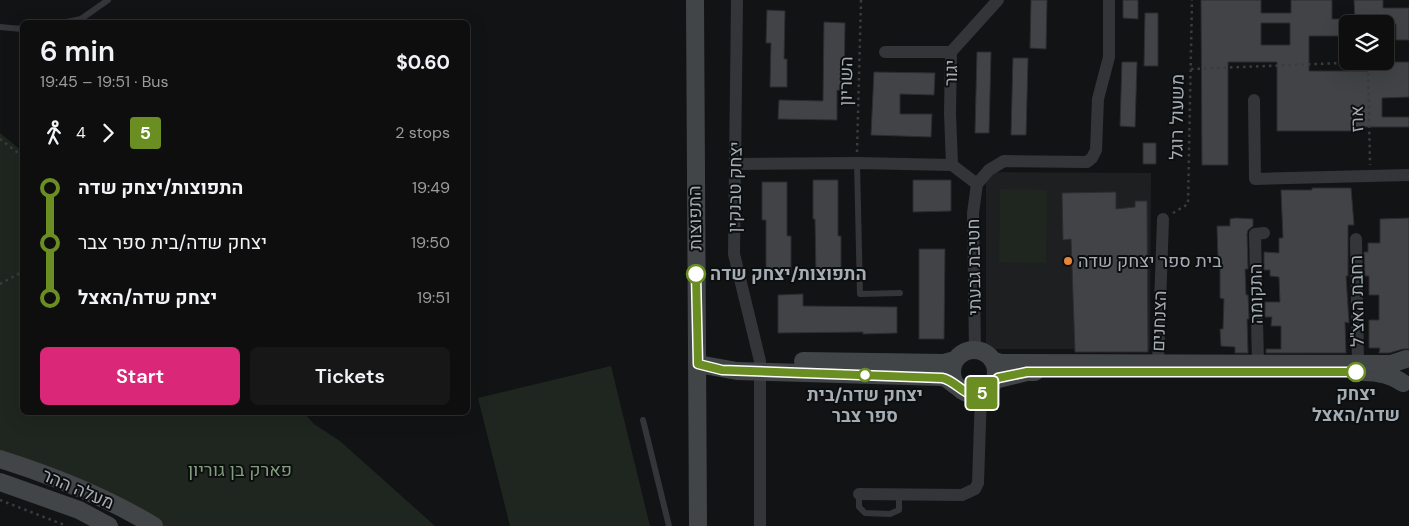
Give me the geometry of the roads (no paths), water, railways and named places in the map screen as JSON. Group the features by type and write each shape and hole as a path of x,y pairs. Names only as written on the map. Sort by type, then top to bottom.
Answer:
{"street":[{"name":"התפוצות","path":"695,0 698,526"},
{"name":"יצחק טבנקין","path":"737,0 734,254 760,366 760,526"},
{"name":"יגור","path":"952,165 950,52 998,0"},
{"path":"736,164 857,163 952,165 977,184 989,170 1004,161 1087,162 1092,158 1096,150 1098,99 1109,57 1109,0"},
{"path":"884,52 950,52"},
{"path":"1254,100 1255,179 1409,175"},
{"name":"חטיבת גבעתי","path":"975,350 973,213 977,184"},
{"name":"הצנחנים","path":"1158,363 1162,219"},
{"name":"התקומה","path":"1258,363 1255,234 1264,233"},
{"name":"רחבת האצ\"ל","path":"1356,239 1358,363"},
{"path":"760,366 944,363 955,360 961,354 975,350 1001,363 1391,364 1407,358"},
{"path":"1406,387 1401,376 1402,368 1407,358"},
{"path":"698,364 726,360 760,366 942,378 947,379 968,394 981,393 988,390 994,380 996,369 992,360"},
{"path":"955,360 952,372 956,386"},
{"path":"994,380 1027,372 1377,372 1398,379 1406,387"},
{"path":"859,494 962,495 976,489 978,483 981,393"},
{"name":"מעלה ההר","path":"0,459 88,490 132,512 154,526"},
{"name":"מעלה ההר","path":"0,482 79,510 109,526"}],"lane":[{"path":"76,20 108,0"},
{"path":"0,27 20,28"},
{"path":"857,163 860,294 900,293"},
{"path":"642,420 669,526"},
{"path":"859,494 858,507 865,513 890,514 899,510 899,495"}],"place":[{"name":"בית ספר יצחק שדה","path":"1068,261"},
{"name":"התפוצות/יצחק שדה","path":"696,274"},
{"name":"יצחק שדה/האצל","path":"1356,372"},
{"name":"יצחק שדה/בית ספר צבר","path":"865,375"}],"park label":[{"name":"פארק בן גוריון","path":"240,470"}]}
